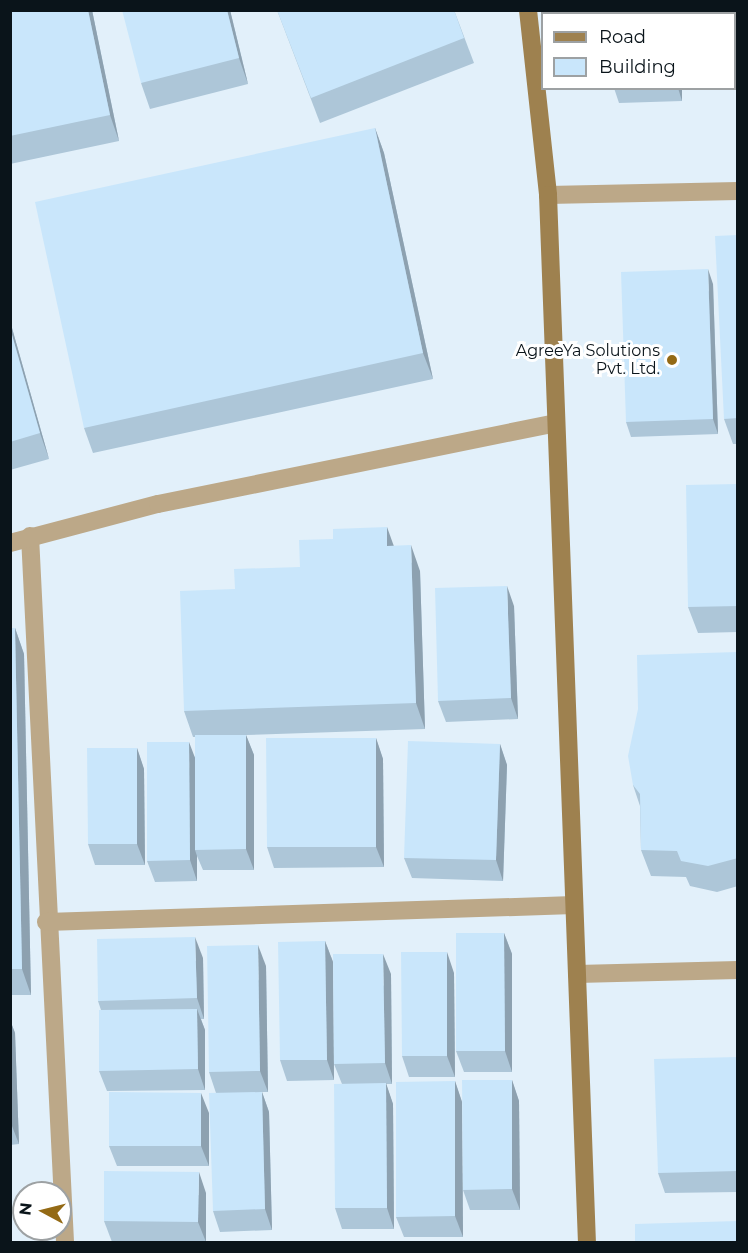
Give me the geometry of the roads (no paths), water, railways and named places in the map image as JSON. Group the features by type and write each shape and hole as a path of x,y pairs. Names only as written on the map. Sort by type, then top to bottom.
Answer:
{"street":[{"path":"528,10 548,195 587,1242"},
{"path":"548,195 738,191"},
{"path":"10,543 159,504 556,423"},
{"path":"30,537 46,922 65,1242"},
{"path":"46,922 574,905"},
{"path":"577,974 738,970"}],"place":[{"name":"AgreeYa Solutions Pvt. Ltd.","path":"672,360"}]}
